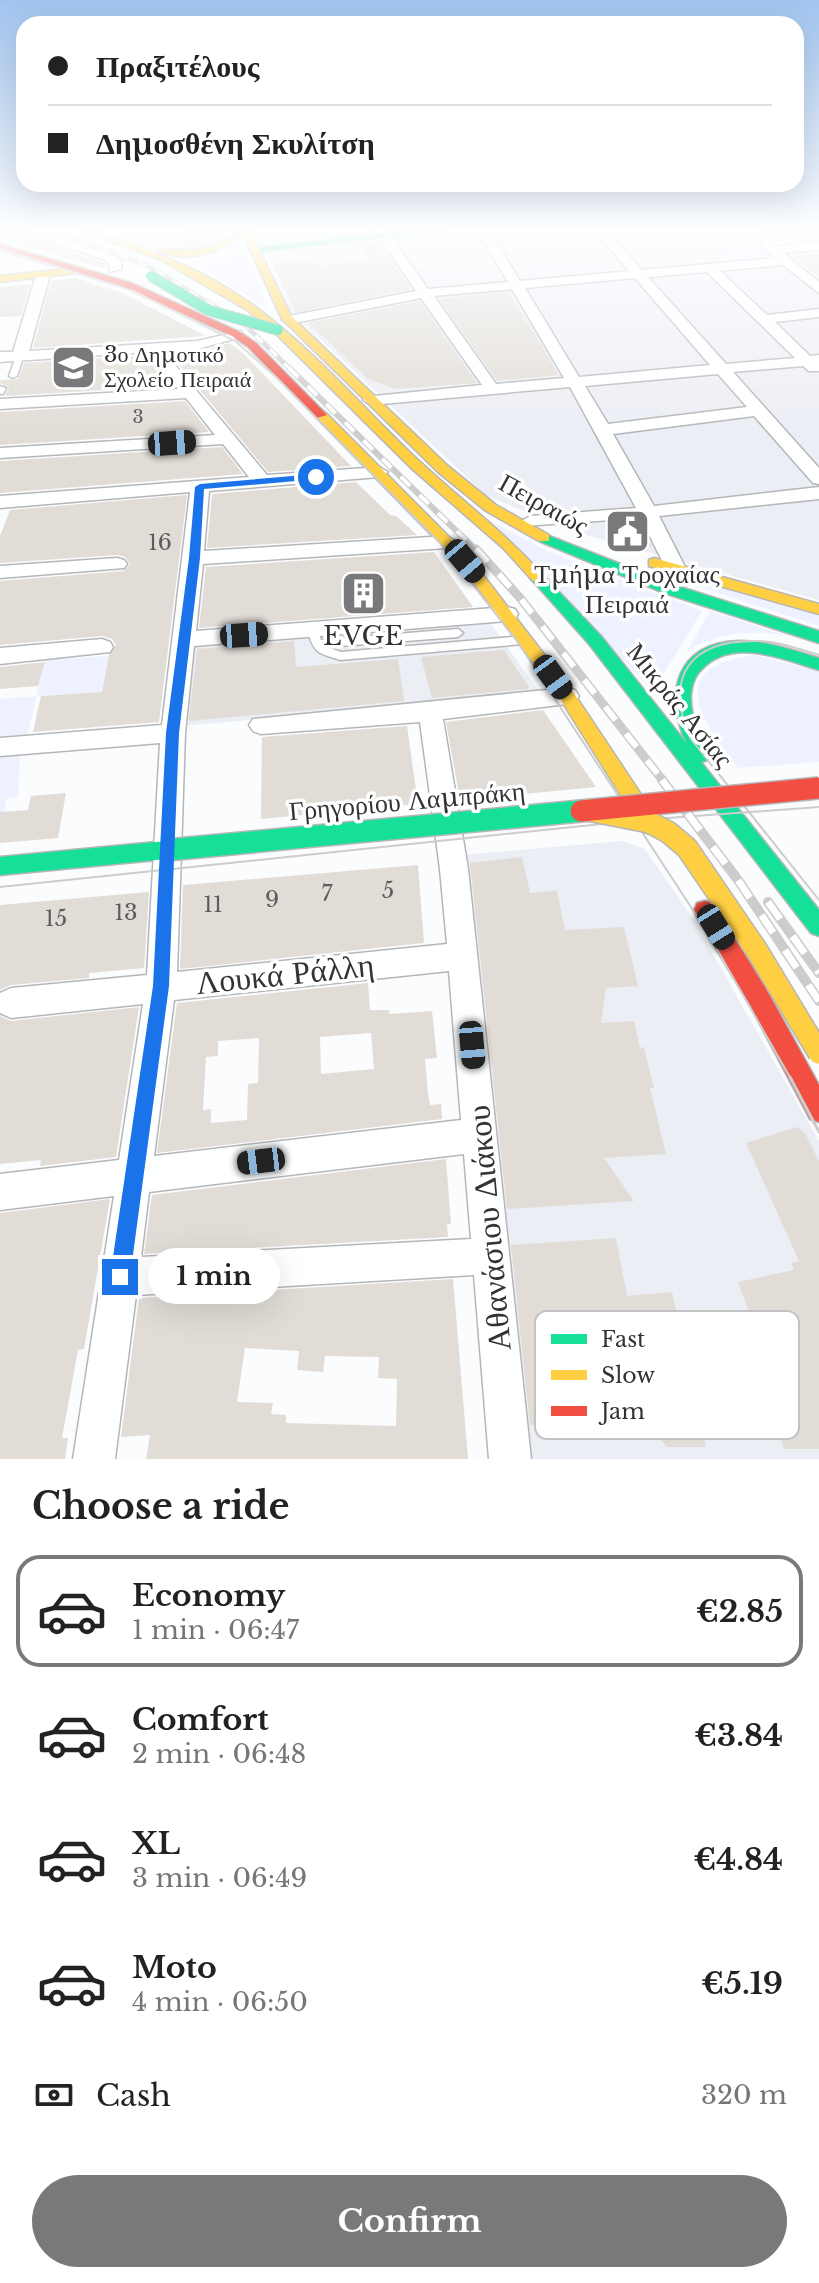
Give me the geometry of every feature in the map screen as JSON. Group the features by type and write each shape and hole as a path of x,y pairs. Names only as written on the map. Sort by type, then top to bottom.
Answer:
{"main road":[{"path":"155,296 236,334 252,345 447,542 507,614 567,696 680,870"},
{"path":"185,296 208,310 284,325"},
{"path":"233,296 284,325"},
{"name":"Πειραιώς","path":"275,296 284,325 473,493 519,526 581,555 683,594 819,637"},
{"name":"Μικράς Ασίας","path":"284,325 338,389 544,582 595,640 718,793 819,926"},
{"name":"Πειραιώς","path":"473,493 530,522 593,545 819,609"},
{"path":"718,793 685,718 682,686 693,665 713,652 737,646 765,648 819,664"},
{"name":"Γρηγορίου Λαμπράκη","path":"0,866 819,788"},
{"path":"588,810 649,822 668,832 687,848 756,949 819,1053"},
{"path":"694,893 757,995 819,1110"}],"street":[{"path":"20,355 37,296"},
{"path":"284,325 411,296"},
{"path":"427,296 492,389"},
{"path":"523,296 603,430 649,512 676,569"},
{"path":"659,296 819,479"},
{"path":"740,296 815,364"},
{"path":"765,319 819,313"},
{"path":"0,357 207,344 236,334"},
{"path":"153,348 262,481"},
{"path":"371,400 724,368 815,364"},
{"path":"1,400 192,393"},
{"path":"603,430 760,410"},
{"path":"0,453 229,439"},
{"path":"0,502 379,472"},
{"path":"94,1459 161,986 173,733 200,487"},
{"path":"530,522 819,493"},
{"path":"194,558 447,542"},
{"path":"0,572 117,564"},
{"path":"184,639 314,637 507,614"},
{"path":"0,656 102,647"},
{"path":"261,725 430,712 567,696"},
{"name":"Αθανάσιου Διάκου","path":"430,712 452,851 510,1459"},
{"path":"0,747 173,733"},
{"name":"Λουκά Ράλλη","path":"11,1003 463,956"},
{"path":"0,1192 480,1135"},
{"path":"120,1277 490,1256"}],"lane":[{"path":"13,376 20,355"},
{"path":"314,637 458,633"},
{"path":"314,637 324,652 340,656 526,639"}],"shaded area":[{"path":"248,296 263,296 269,309"},
{"path":"284,296 819,296 819,600 579,533 487,496 291,312"},
{"path":"487,519 547,551 702,611 653,691"},
{"path":"647,567 819,616 819,626 648,570"},
{"path":"710,611 788,636 737,634 713,639 688,650"},
{"path":"488,620 541,694 182,726 187,646"},
{"path":"754,655 819,671 819,762 738,768 712,732 698,698 699,683 708,671 726,661"},
{"path":"109,656 102,692 37,696 27,735 0,737 0,699 36,696 45,660"},
{"path":"20,755 18,797 7,798 4,812 0,812 0,757"},
{"path":"622,841 645,849 693,919 819,1141 819,1459 516,1459 450,856"}],"building":[{"path":"0,296 27,296 21,316 0,317"},
{"path":"47,296 128,296 206,336 33,348"},
{"path":"288,296 376,296 296,312"},
{"path":"511,296 559,375 497,381 439,299"},
{"path":"420,301 477,383 396,389 368,379 308,323"},
{"path":"229,343 242,352 351,466 268,472 170,354 199,352"},
{"path":"148,355 172,386 5,396 9,387 0,383 0,380 18,379 24,363"},
{"path":"185,401 209,432 0,445 0,412"},
{"path":"222,447 243,474 0,493 0,461"},
{"path":"356,482 390,515 396,516 417,535 207,548 212,494"},
{"path":"187,495 159,722 33,732 41,696 102,692 109,655 116,645 112,639 102,636 0,645 0,581 124,571 130,564 125,557 117,555 0,563 0,536 10,510"},
{"name":"Τμήμα Τροχαίας Πειραιά","path":"639,521 652,547 606,534 612,523"},
{"name":"EVGE","path":"434,552 473,607 199,628 206,567"},
{"path":"294,641 296,667 398,659 404,701 189,721 197,649"},
{"path":"504,650 529,687 527,689 432,698 421,657"},
{"path":"45,662 38,686 0,689 0,667"},
{"path":"543,710 596,787 460,800 446,722"},
{"path":"407,726 418,804 261,819 262,737"},
{"path":"66,793 58,838 0,843 0,812 28,810 31,796"},
{"path":"522,857 530,893 557,891 565,930 624,927 638,986 606,988 601,1023 634,1021 654,1088 650,1088 666,1154 604,1158 634,1201 507,1209 470,863"},
{"path":"418,865 424,943 180,969 183,885"},
{"path":"149,892 144,968 89,973 89,978 11,985 0,990 0,905"},
{"path":"368,983 370,1010 389,1010 390,1014 432,1011 437,1058 425,1059 428,1094 430,1105 441,1104 442,1119 157,1153 177,1003","holes":["371,1033 374,1069 321,1074 320,1037","259,1038 258,1083 248,1084 247,1120 211,1123 211,1109 203,1110 206,1057 218,1056 218,1041"]},
{"path":"139,1007 116,1157 40,1166 41,1160 0,1164 0,1016 11,1021"},
{"path":"797,1127 805,1133 819,1161 819,1449 784,1449 781,1439 799,1439 799,1311 749,1311 738,1282 794,1270 791,1263 799,1261 746,1143"},
{"path":"446,1159 451,1224 447,1224 448,1237 144,1254 152,1195"},
{"path":"110,1199 84,1349 78,1350 62,1438 68,1438 65,1459 0,1459 0,1213"},
{"path":"616,1238 627,1296 672,1292 676,1311 535,1311 535,1425 530,1425 511,1245"},
{"path":"453,1279 468,1459 146,1459 150,1435 121,1437 139,1298","holes":["245,1348 299,1351 297,1370 323,1372 325,1356 379,1357 378,1378 397,1379 396,1426 286,1423 286,1415 271,1414 273,1403 237,1402"]},
{"path":"660,1439 704,1439 706,1447 667,1447"}],"tram line":[{"path":"143,296 235,341 276,377 440,543 517,641 634,821"},
{"path":"749,812 691,739 683,717 680,697 682,680 689,666 700,655 735,642 782,644 819,655"},
{"path":"749,812 819,807"},
{"path":"634,821 749,812"},
{"path":"749,812 819,900"},
{"path":"0,887 634,821"},
{"path":"634,821 706,930 791,1079"},
{"path":"790,1077 819,1132"}],"railway":[{"path":"197,296 245,325 291,370"},
{"path":"289,368 477,551"},
{"path":"476,549 521,599 664,782"},
{"path":"662,780 738,880 819,1001"},
{"path":"768,902 819,973"}],"traffic: fast":[{"path":"185,296 208,310 278,330"},
{"path":"544,538 669,589 819,637"},
{"path":"538,578 595,640 819,926"},
{"path":"701,755 685,720 683,697 689,673 705,656 719,649 752,647 819,664"},
{"path":"167,850 581,811"},
{"path":"0,866 167,850"}],"traffic: slow":[{"path":"230,296 278,330 415,464 508,545 538,578"},
{"path":"276,296 286,317 443,469 491,508 544,538"},
{"path":"321,415 465,561 567,696 651,826"},
{"path":"654,563 819,609"},
{"path":"588,810 649,822 668,832 687,848 756,949 819,1053"}],"traffic: jam":[{"path":"152,296 236,334 252,345 321,415"},
{"path":"581,811 819,788"},
{"path":"705,910 757,995 819,1110"}],"place":[{"name":"3ο Δημοτικό Σχολείο Πειραιά","path":"73,367"},
{"name":"Τμήμα Τροχαίας Πειραιά","path":"627,531"},
{"name":"EVGE","path":"363,593"}],"route":[{"path":"120,1277 161,986 173,733 200,487 316,477"}]}
